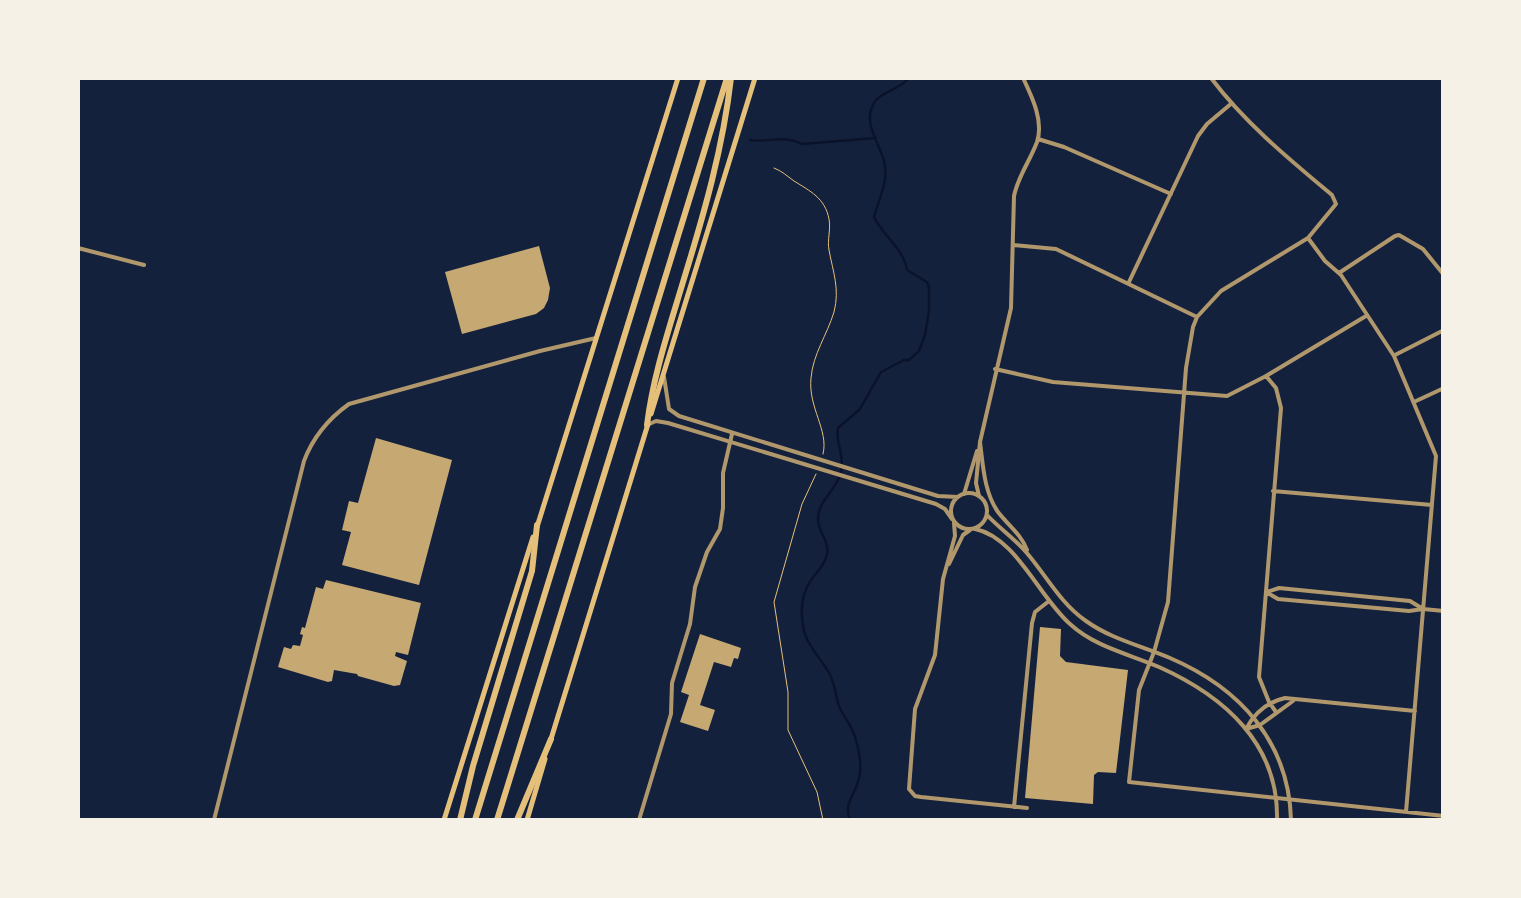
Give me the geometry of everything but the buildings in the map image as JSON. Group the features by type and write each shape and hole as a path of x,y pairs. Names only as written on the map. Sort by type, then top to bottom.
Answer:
{"highway":[{"path":"474,820 704,78"},
{"path":"647,426 657,367 712,185 726,124 729,78"},
{"path":"497,820 729,78"},
{"path":"460,820 532,571 537,525"},
{"path":"517,820 551,739"}],"main road":[{"path":"444,820 678,78"},
{"path":"526,820 756,78"}],"street":[{"path":"944,573 964,535 984,522 986,515 986,504 979,496 976,481 980,442 1010,308 1016,183 1038,138 1037,114 1024,78"},
{"path":"1210,78 1284,154 1332,195 1336,204 1308,238 1221,291 1198,316 1186,368 1168,602 1154,652 1140,683 1129,782 1444,816"},
{"path":"1129,282 1198,136 1232,104"},
{"path":"1038,138 1171,194"},
{"path":"1339,273 1399,235 1423,250 1444,275"},
{"path":"1308,238 1339,273 1394,356 1436,456 1406,812"},
{"path":"1012,246 1056,249 1198,316"},
{"path":"78,248 144,265"},
{"path":"995,368 1052,382 1227,396 1366,316"},
{"path":"1394,356 1444,330"},
{"path":"214,820 304,461 321,430 350,404 596,338"},
{"path":"664,375 672,412 938,496 979,496"},
{"path":"1266,376 1280,400 1259,677 1276,712"},
{"path":"1414,402 1444,388"},
{"path":"647,426 665,422 936,504 962,528 992,534 1068,623 1082,634 1200,688 1226,707 1246,728 1267,767 1276,798 1277,820"},
{"path":"639,820 670,720 672,682 690,624 695,587 707,552 720,530 722,473 732,434"},
{"path":"964,494 980,442"},
{"path":"980,442 989,494 996,509 1023,540 1031,558"},
{"path":"1273,491 1432,506"},
{"path":"958,497 950,509 955,536 944,573 935,655 914,714 910,789 921,798 1027,808"},
{"path":"986,515 1031,558 1077,615 1114,638 1172,659 1234,698 1260,725 1275,750 1287,782 1291,820"},
{"path":"1266,592 1280,588 1410,601 1424,609"},
{"path":"1266,592 1278,599 1444,611"},
{"path":"1014,807 1032,623 1035,612 1049,601"},
{"path":"1246,728 1269,702 1285,698 1416,711"},
{"path":"1246,728 1260,725 1297,699"}],"path":[{"path":"809,770 823,820"}],"waterway":[{"path":"850,820 849,803 860,774 857,744 839,706 831,677 806,637 802,605 807,586 827,554 818,518 821,505 841,472 838,428 860,409 881,372 909,360 919,351 925,335 929,311 927,282 907,270 902,256 874,217 885,169 870,114 879,98 909,78"},
{"path":"750,140 802,144 876,138"}]}
